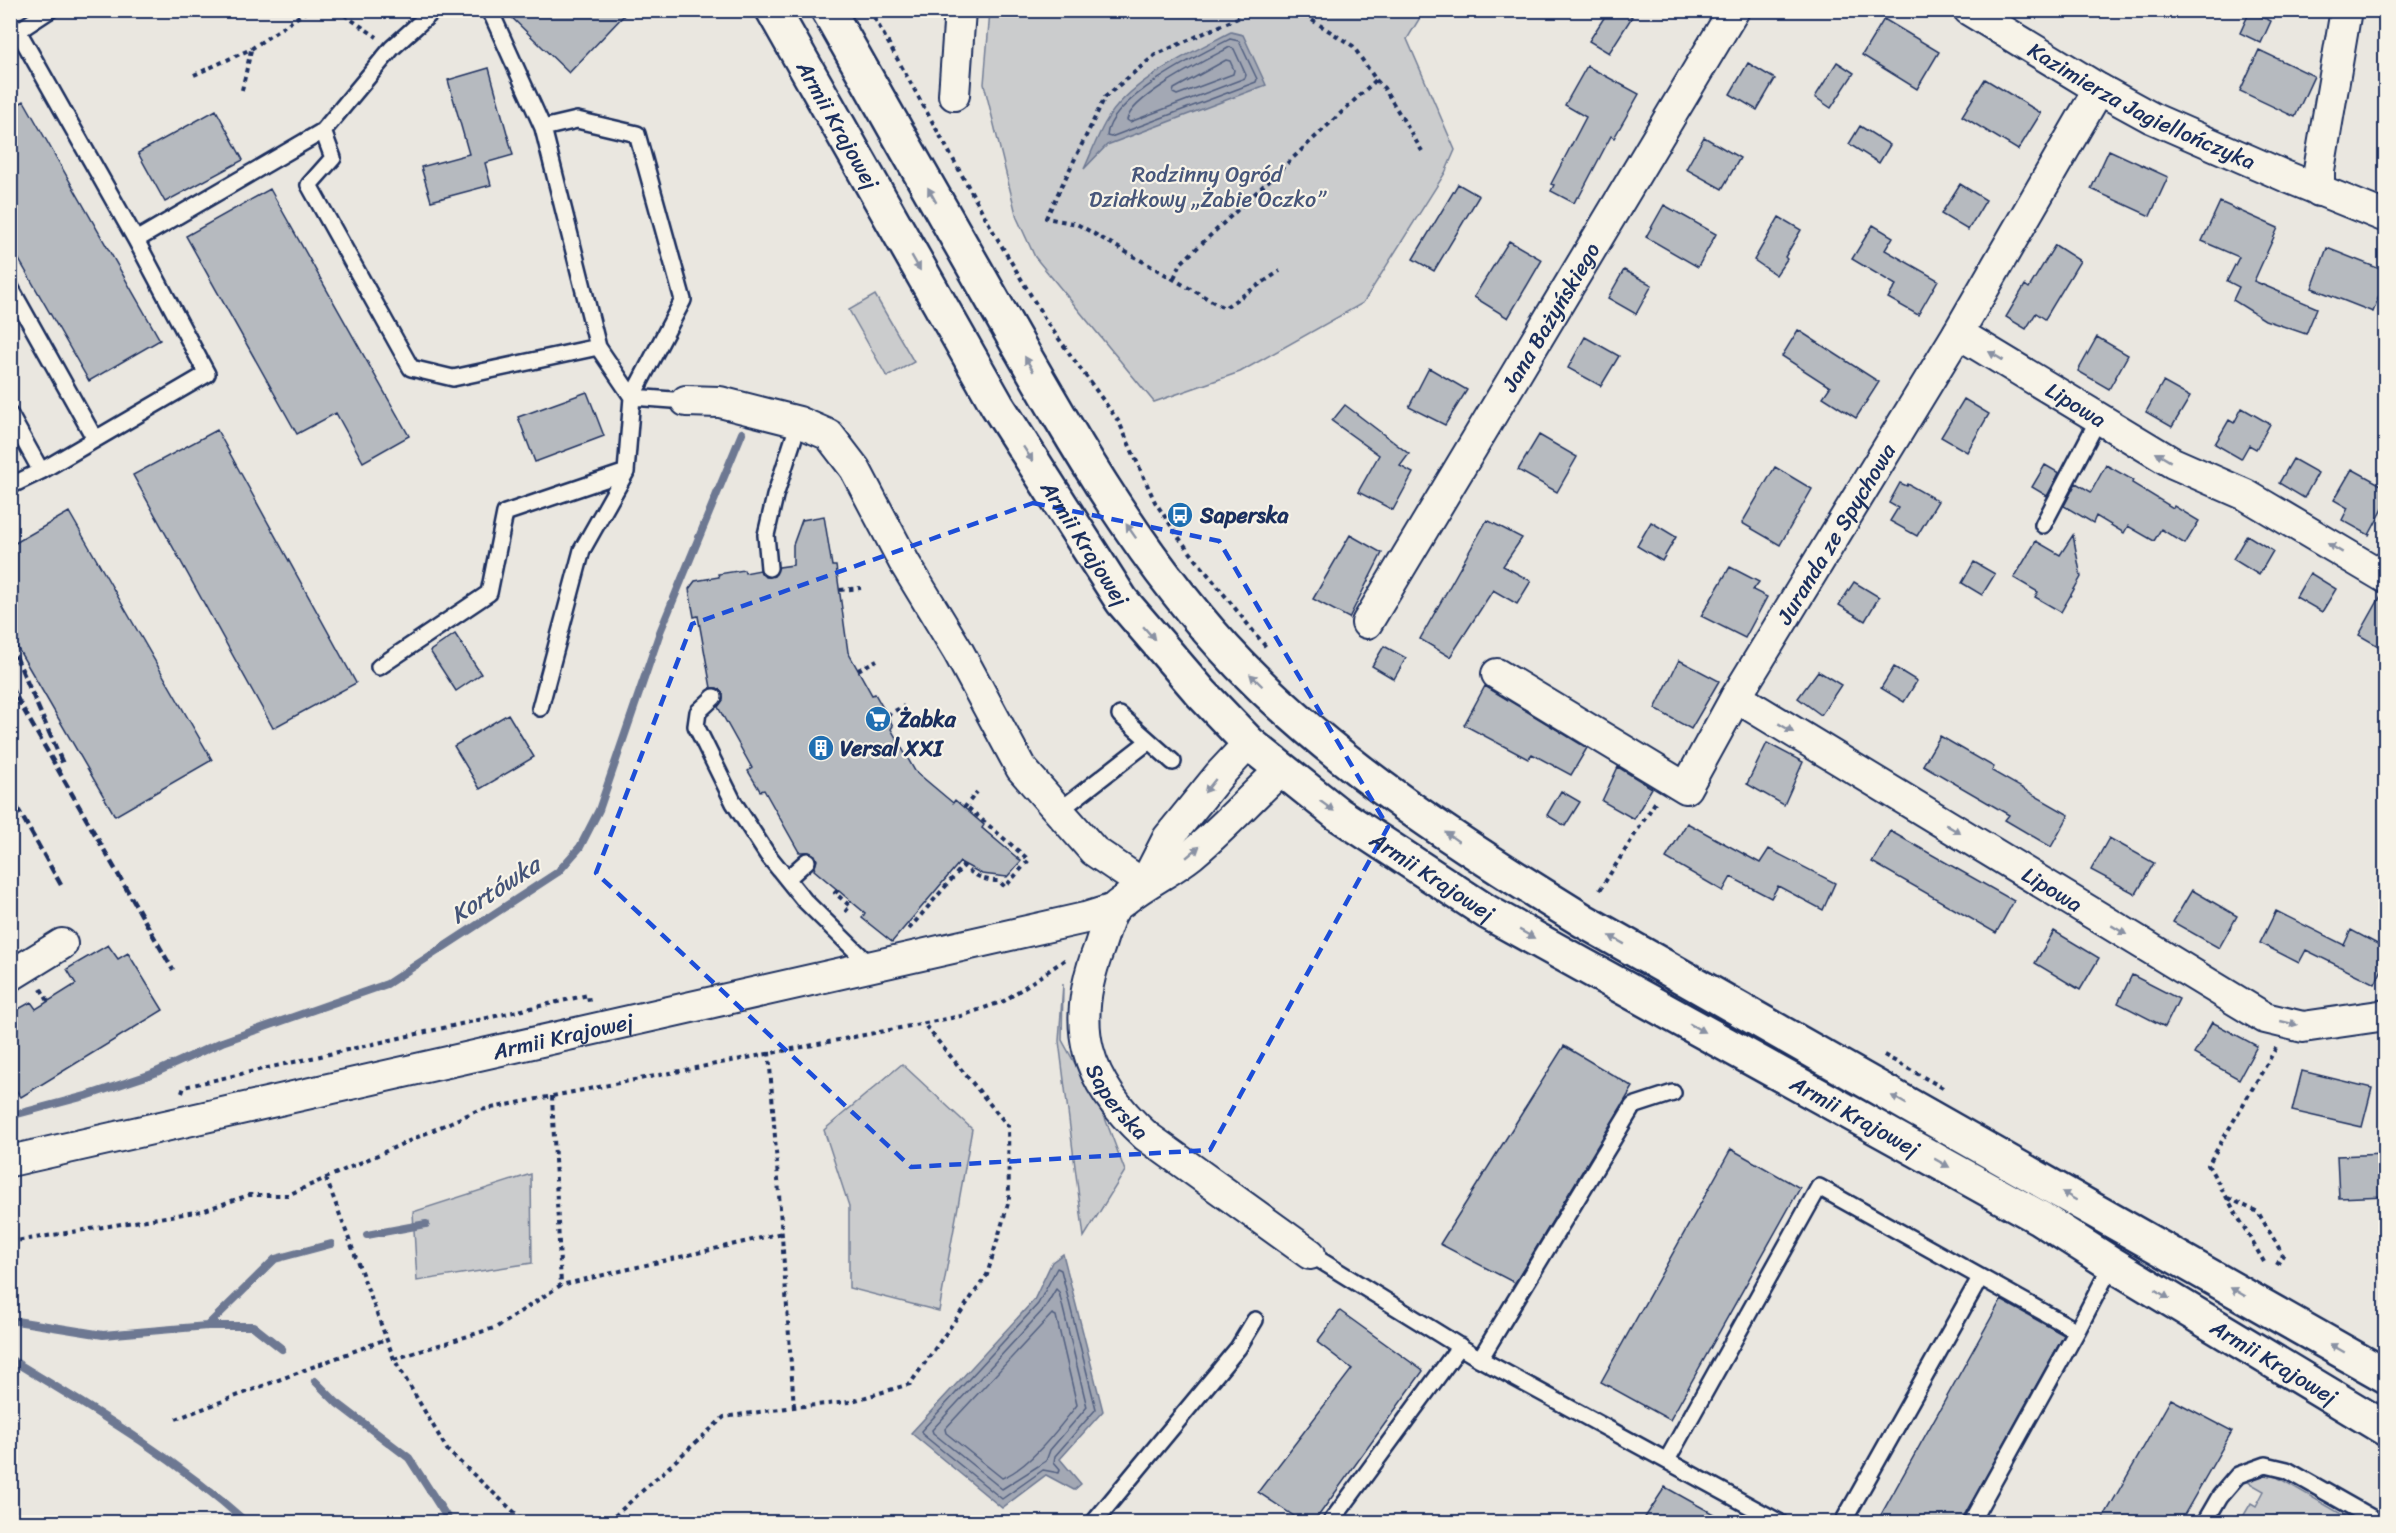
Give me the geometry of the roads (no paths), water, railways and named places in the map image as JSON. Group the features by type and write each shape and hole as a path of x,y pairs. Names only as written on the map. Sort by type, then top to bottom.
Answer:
{"main road":[{"name":"Armii Krajowej","path":"773,10 997,405 1122,601 1202,694 1249,742 1338,814 1487,912 2040,1218 2385,1429"},
{"name":"Armii Krajowej","path":"828,10 950,227 1112,504 1157,567 1201,621 1241,665 1298,720 1380,787 1490,863 1584,921 2385,1376"},
{"path":"1249,742 1298,720"},
{"path":"1281,770 1298,720"}],"street":[{"path":"954,95 960,10"},
{"name":"Jana Bażyńskiego","path":"1366,623 1734,10"},
{"name":"Kazimierza Jagiellończyka","path":"1969,10 2098,89 2152,117 2385,217"},
{"path":"2319,190 2319,170 2341,12"},
{"name":"Juranda ze Spychowa","path":"1497,674 1686,788 1736,697 1958,333 2098,89"},
{"name":"Lipowa","path":"1958,333 2173,463 2246,495 2385,578"},
{"path":"686,401 720,402 799,422 829,435 855,469 904,562 958,651 1021,768 1094,851 1144,885"},
{"name":"Lipowa","path":"1736,697 2265,1018 2303,1027 2385,1015"},
{"path":"1144,885 1168,838 1249,742"},
{"path":"1114,909 1144,885 1191,855 1281,770"},
{"name":"Armii Krajowej","path":"10,1161 1085,918 1114,909"},
{"name":"Saperska","path":"1114,909 1090,972 1083,1014 1083,1030 1091,1060 1107,1093 1146,1136 1310,1254"},
{"path":"10,976 62,944"}],"lane":[{"path":"10,486 41,471 207,374 136,240 14,33 50,10"},
{"path":"136,240 323,131 392,48 434,10"},
{"path":"488,10 543,128 598,347 632,397"},
{"path":"540,708 582,550 626,472 632,397 683,300 637,134 577,120 543,128"},
{"path":"323,131 333,158 309,185 411,368 453,378 598,347"},
{"path":"10,287 95,439"},
{"path":"632,397 686,401"},
{"path":"10,415 41,471"},
{"path":"2043,525 2099,418"},
{"path":"769,568 766,535 775,496 799,422"},
{"path":"379,667 489,593 506,513 626,472"},
{"path":"714,697 698,712 696,726 734,803 766,854 804,900 871,966"},
{"path":"1120,716 1173,762"},
{"path":"1059,812 1149,741"},
{"path":"787,879 807,861"},
{"path":"1480,1359 1633,1107 1673,1093"},
{"path":"1667,1460 1819,1187 2077,1331"},
{"path":"1310,1254 1480,1359 1779,1522"},
{"path":"1971,1522 2112,1264"},
{"path":"1843,1522 1980,1278"},
{"path":"1094,1522 1238,1348 1255,1320"},
{"path":"1331,1522 1460,1346"},
{"path":"2205,1522 2220,1496 2238,1475 2266,1465 2286,1470 2379,1522"}],"water":[{"path":"1231,32 1243,35 1266,85 1107,145 1084,169 1105,123 1129,94 1144,81 1179,59"},
{"path":"1063,1254 1103,1411 1060,1459 1081,1484 1074,1490 1046,1475 1002,1508 911,1433 1034,1300 1052,1262"}],"waterway":[{"name":"Kortówka","path":"10,1116 89,1095 152,1074 222,1042 387,984 558,872 580,847 599,810 660,632 742,433"},
{"path":"367,1235 426,1224"},
{"path":"207,1326 275,1259 331,1244"},
{"path":"10,1320 103,1335 207,1326 253,1326 282,1349"},
{"path":"10,1359 161,1455 246,1522"},
{"path":"315,1381 337,1403 409,1458 450,1522"}],"railway":[{"path":"10,643 63,764"},
{"path":"10,686 173,970"},
{"path":"10,795 61,885"}],"place":[{"name":"Saperska","path":"1180,515"},
{"name":"Żabka","path":"878,719"},
{"name":"Versal XXI","path":"821,748"}],"park label":[{"name":"Rodzinny Ogród Działkowy „Żabie Oczko”","path":"1207,186"}]}
